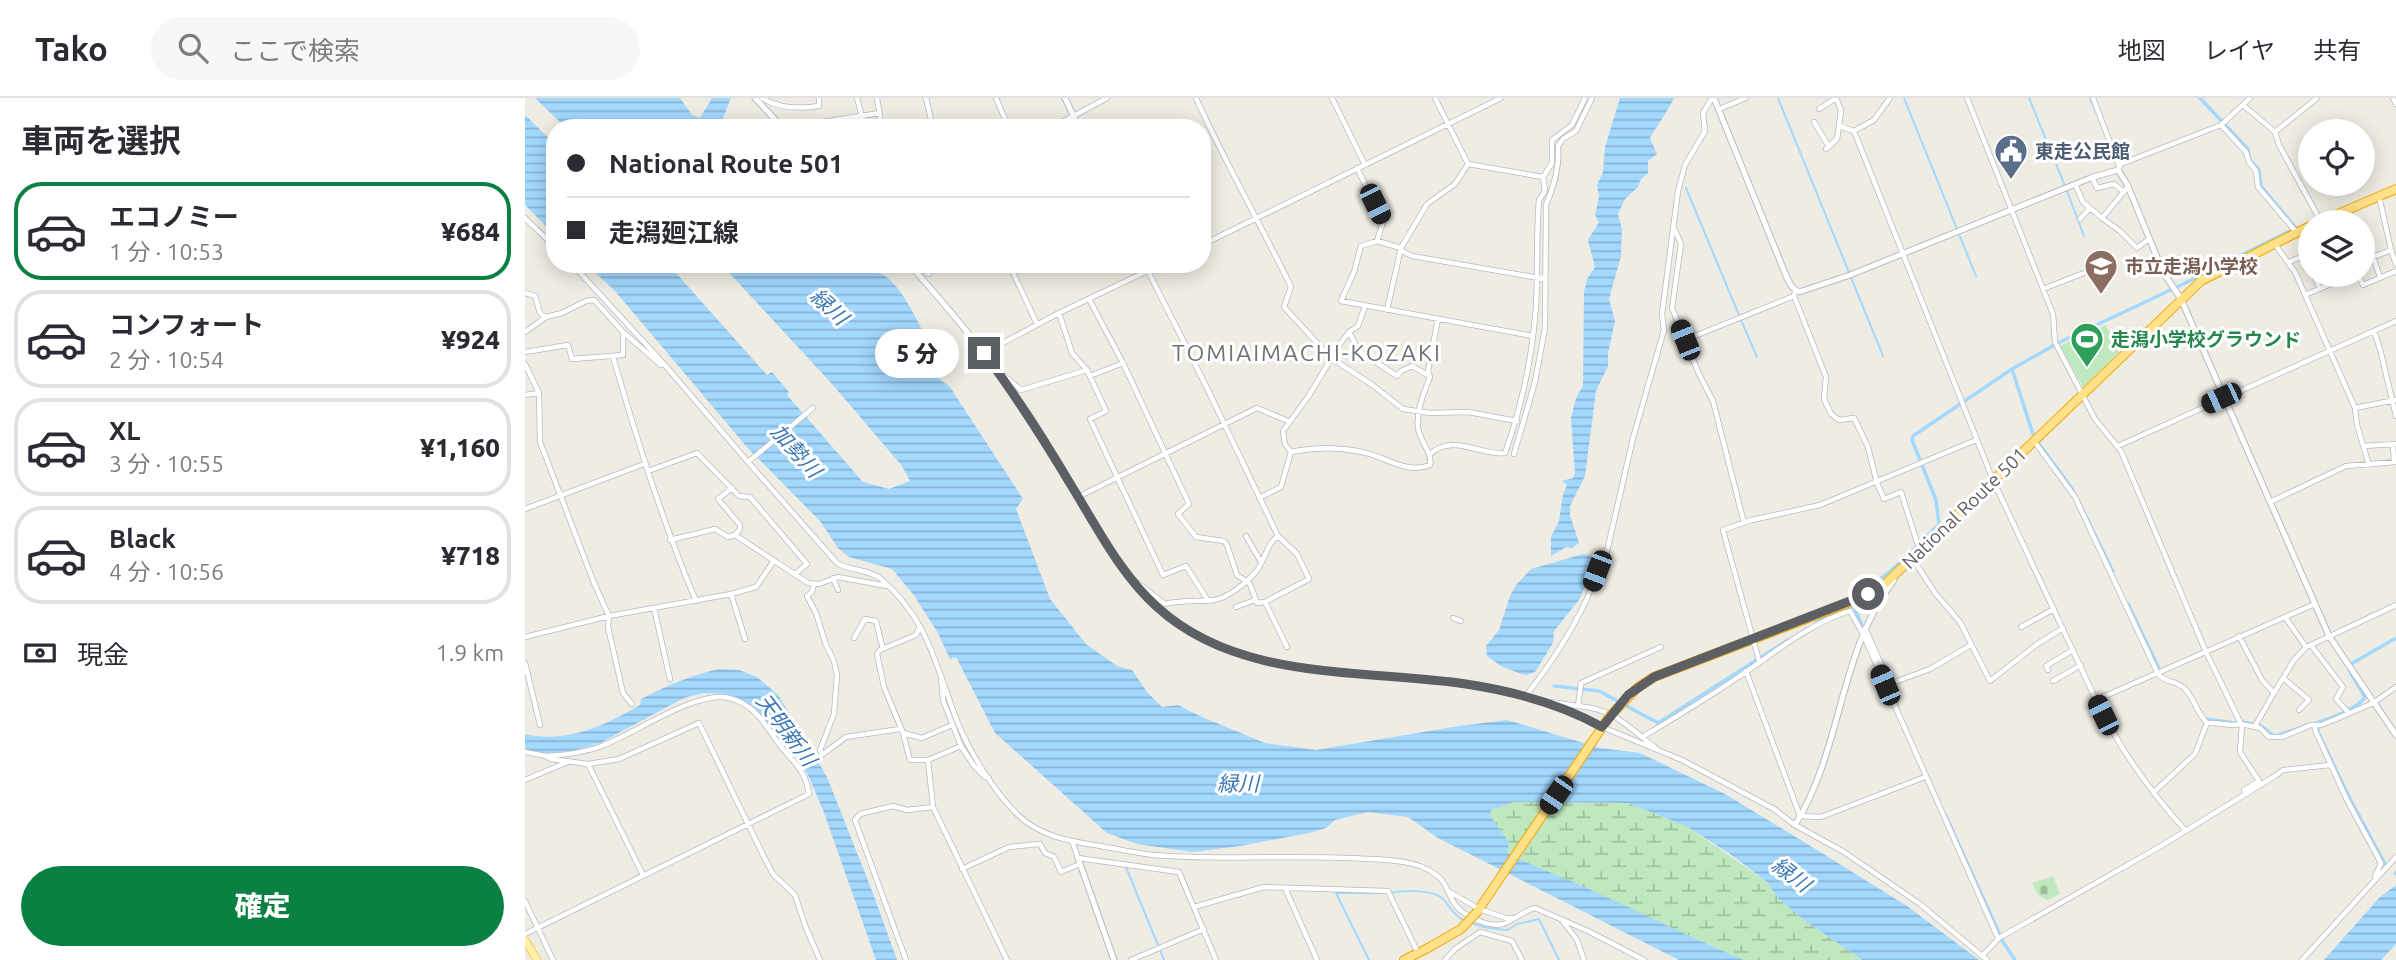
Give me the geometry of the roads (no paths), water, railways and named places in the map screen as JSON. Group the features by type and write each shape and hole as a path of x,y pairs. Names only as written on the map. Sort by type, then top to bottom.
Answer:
{"highway":[{"path":"2347,210 2396,189"},
{"name":"National Route 501","path":"1404,960 1419,957 1428,948 1461,929 1479,909 1601,728 1637,688 1654,677 1851,602 1884,585 1913,559 1920,545 1993,480 2201,281 2298,229"}],"main road":[{"path":"525,937 537,960"}],"street":[{"path":"755,98 775,119"},
{"path":"762,98 771,104 806,108 818,106 819,98"},
{"path":"857,98 864,119"},
{"path":"877,98 881,119"},
{"path":"926,98 931,119"},
{"path":"996,98 1005,119"},
{"path":"1065,98 1075,119"},
{"path":"1066,119 1107,98"},
{"path":"1196,98 1206,119"},
{"path":"1332,98 1365,165"},
{"path":"1435,98 1468,164"},
{"path":"1211,241 1501,98"},
{"path":"1429,454 1435,449 1459,444 1490,453 1505,453 1525,390 1533,336 1539,200 1545,191 1543,177 1552,163 1553,138 1571,125 1585,98"},
{"path":"1514,454 1529,406 1545,328 1546,205 1560,161 1560,143 1576,131 1593,98"},
{"path":"1525,697 1568,636 1597,571 1605,560 1633,438 1664,330 1662,314 1681,175 1705,131 1703,113 1713,98 1795,294 1826,377 1824,399 1835,418 1854,418 1868,447 1884,499 1901,492 1920,545"},
{"path":"1719,109 1746,98"},
{"path":"1814,122 1827,147 1837,139 1841,110 1836,98 1819,109"},
{"path":"1839,126 1854,131 1874,120 1890,98"},
{"path":"1967,98 2053,314 2056,344 2100,428 2118,446 2206,652 2242,724 2240,752 2259,781 2244,790 2245,793"},
{"path":"2094,98 2126,189 2163,272 2182,299 2329,636 2396,735"},
{"path":"1685,340 2092,177 2118,170 2121,164 2223,123 2250,98"},
{"path":"2275,132 2317,98"},
{"path":"2393,98 2396,104"},
{"path":"2243,105 2275,132 2279,145 2314,210"},
{"path":"842,119 880,113"},
{"path":"2223,123 2246,152 2256,171 2258,187 2295,230"},
{"path":"1211,131 1291,287 1284,307 1331,358 1403,409 1430,414 1468,412 1517,421"},
{"path":"1854,131 1993,480 2096,700 2111,731 2154,792 2186,831"},
{"path":"1468,164 1543,177"},
{"path":"1387,310 1401,250 1427,204 1455,184 1468,164"},
{"path":"1357,168 1383,222 1377,241"},
{"path":"2092,177 2097,188 2114,184 2126,189"},
{"path":"2075,184 2083,202 2137,248 2149,239"},
{"path":"2102,218 2126,189"},
{"path":"2379,196 2396,264"},
{"path":"2080,219 2090,208"},
{"path":"525,218 546,238"},
{"path":"1673,228 1681,244 1672,308 1713,401 1744,523"},
{"path":"1533,336 1341,301 1356,265 1359,249 1364,244 1377,241 1412,256 1545,279"},
{"path":"2274,243 2289,262 2355,408 2357,425 2369,465"},
{"path":"2375,256 2391,250"},
{"path":"2289,262 2298,258"},
{"path":"2375,262 2381,277"},
{"path":"2043,289 2089,271 2093,280"},
{"path":"2375,280 2396,271"},
{"path":"580,273 664,363 837,563 873,574 887,586 920,625 943,675 965,739 1010,806 1028,824 1072,841 1126,852 1176,856 1327,856 1395,861 1432,871 1442,880 1456,908 1481,922 1504,924 1511,918 1535,908 1644,960"},
{"path":"917,273 998,371 1033,421 1108,547 1129,576 1147,597 1178,624 1214,643 1245,655 1296,666 1464,684 1525,697 1588,719 1601,728 1658,749 1774,809 1920,904 1987,960"},
{"path":"1013,273 1037,324"},
{"path":"984,353 1037,324 1144,273"},
{"path":"1089,299 1123,363 1189,504 1178,514 1196,537 1224,541 1237,576 1250,584 1257,603 1265,602 1308,579 1297,554 1278,536 1258,498 1149,273"},
{"path":"525,286 527,293 535,296 542,316 546,317"},
{"path":"2305,295 2324,287"},
{"path":"525,332 546,317 594,300 623,332 661,365 664,363"},
{"path":"1258,498 1281,487 1291,452 1283,435 1288,421 1308,397 1349,332 1358,326 1365,306"},
{"path":"1059,313 1072,353 1087,370 1106,411 1090,419 1163,575 1186,566 1207,600"},
{"path":"1291,452 1314,448 1347,449 1406,468 1430,466 1432,463 1421,438 1418,410 1430,377 1428,371 1438,319"},
{"path":"2118,446 2396,321"},
{"path":"2374,331 2395,400 2396,416"},
{"path":"525,352 568,345 572,359 623,355 623,332"},
{"path":"1349,332 1359,351 1391,373 1397,376 1401,370 1412,366 1430,377"},
{"path":"613,357 644,464 666,519 670,540 696,601"},
{"path":"1090,376 1123,363"},
{"path":"525,364 539,393 540,442 609,616 608,627 623,693 632,704"},
{"path":"998,371 1021,390 1087,370"},
{"path":"525,395 539,393"},
{"path":"2355,408 2395,400"},
{"path":"749,462 813,408"},
{"path":"1078,497 1257,408 1288,421"},
{"path":"1758,659 1723,530 1820,505 1976,440"},
{"path":"2034,441 2075,497 2161,678 2183,687 2207,723 2256,725 2273,738 2317,725 2373,703 2396,687"},
{"path":"2270,502 2346,466 2395,462 2395,444 2364,446"},
{"path":"647,471 697,453 739,496 750,497 807,564 795,575"},
{"path":"525,509 644,464"},
{"path":"670,540 715,529 728,537 735,535 740,524 718,499 732,488"},
{"path":"735,535 773,562 814,584 838,577 887,586"},
{"path":"1246,536 1262,563"},
{"path":"1129,576 1165,604 1221,597 1256,572 1272,540 1278,536"},
{"path":"1913,559 1935,593 1957,618 1990,681 2036,645 2063,628"},
{"path":"525,637 609,616 731,594 756,586 773,562"},
{"path":"1795,825 1815,791 1833,735 1852,660 1864,631 1886,590 1902,569"},
{"path":"834,580 838,590"},
{"path":"814,584 812,592 807,596 834,661 837,675 835,714 820,756"},
{"path":"731,594 745,639"},
{"path":"1236,607 1255,600"},
{"path":"1265,602 1287,647"},
{"path":"2096,700 2315,604"},
{"path":"2256,725 2301,650 2396,605"},
{"path":"654,608 670,679"},
{"path":"2021,627 2054,609"},
{"path":"1642,737 1738,678 1758,659 1831,617 1850,611 1892,683 1925,671 1971,645"},
{"path":"2285,617 2343,688 2336,699 2348,711"},
{"path":"1453,618 1461,621"},
{"path":"854,638 865,619 876,621 883,649"},
{"path":"920,625 916,635 877,654 884,687 910,760 928,761 961,746"},
{"path":"1864,631 1999,937"},
{"path":"2239,636 2262,680 2274,693"},
{"path":"1578,706 1581,683 1661,647"},
{"path":"2048,670 2046,666 2073,650"},
{"path":"525,663 540,725"},
{"path":"2053,681 2081,665"},
{"path":"1746,671 1800,816"},
{"path":"943,675 943,700 951,725 974,766 985,777 990,778"},
{"path":"2283,678 2309,700 2300,707"},
{"path":"525,752 546,756 571,754 601,746 678,709 720,696 735,699 759,716 801,766 809,794 643,875 525,937"},
{"path":"1537,701 1597,708 1628,723 1658,749"},
{"path":"546,756 588,764 619,760 699,723 773,874 795,895 820,960"},
{"path":"2154,792 2195,754 2207,723"},
{"path":"801,766 846,737 901,731 922,738 951,725"},
{"path":"2317,725 2315,730 2330,765 2381,863 2376,879"},
{"path":"525,780 571,761"},
{"path":"928,761 933,807 1007,960"},
{"path":"588,764 643,875"},
{"path":"1983,955 1999,937 2186,831 2283,769 2330,765"},
{"path":"1800,816 1821,817 1926,776"},
{"path":"906,960 856,820 860,814 893,806 907,810 933,807"},
{"path":"1072,841 1114,960"},
{"path":"963,869 1009,847 1040,844 1045,853 1054,858 1061,872 1079,861 1179,872 1216,960"},
{"path":"2302,960 2396,856"},
{"path":"1195,907 1264,887 1388,891 1419,957"},
{"path":"1285,888 1317,960"},
{"path":"1447,891 1479,909 1511,918"},
{"path":"525,901 553,960"},
{"path":"1560,918 1577,940 1584,960"},
{"path":"1131,960 1204,929"},
{"path":"1445,960 1455,949 1480,932 1512,941 1522,960"}],"water":[{"path":"535,98 680,98 692,115 700,118 712,98 731,98 723,119 557,119"},
{"path":"1620,98 1674,98 1650,138 1657,154 1648,161 1648,173 1625,199 1618,214 1622,229 1621,256 1609,299 1615,321 1608,366 1596,391 1585,476 1570,506 1570,515 1579,543 1551,556 1551,537 1559,521 1567,485 1562,481 1573,478 1575,473 1571,418 1576,398 1583,386 1584,292 1587,279 1595,267 1588,240 1599,222 1595,215 1599,197 1597,185 1603,172 1605,147"},
{"path":"525,115 546,135 546,226 525,205"},
{"path":"596,273 676,273 767,375 772,372 789,392 787,395 863,482 889,489 910,481 902,466 832,384 729,273 879,273 885,276 902,294 919,323 932,354 938,378 950,387 1023,499 1016,509 1050,599 1086,644 1117,666 1132,670 1147,692 1162,707 1178,705 1265,743 1316,750 1507,720 1600,748 1640,753 1725,794 1817,850 1907,906 1979,960 1862,960 1804,920 1778,898 1767,882 1733,856 1688,827 1628,803 1514,802 1491,810 1490,816 1509,842 1507,853 1744,960 1679,960 1438,838 1408,817 1368,812 1335,820 1326,828 1309,833 1193,852 1137,844 1107,833 995,733 956,657 950,659 938,633 913,594 892,569 849,557 838,548 820,521 746,446 615,291"},
{"path":"1583,554 1589,555 1595,564 1579,600 1554,631 1553,643 1535,672 1521,674 1501,666 1487,656 1486,646 1499,630 1510,596 1531,569"},
{"name":"天明新川","path":"719,669 739,670 757,677 778,695 827,777 897,960 876,960 808,775 753,706 727,694 703,693 684,698 600,743 546,754 525,749 525,734 555,736 585,731 640,705 641,699 660,690"},
{"path":"2396,885 2396,944 2381,960 2324,960 2379,898"}],"waterway":[{"path":"1778,98 1883,356"},
{"path":"1904,98 1976,276"},
{"path":"2029,98 2065,186"},
{"path":"2090,98 2095,110"},
{"path":"1862,626 1850,597 1887,574 1939,524 1936,500 1912,440 1913,436 2012,369 2058,343 2296,228 2261,186 2259,170 2250,160 2248,149 2200,98"},
{"path":"1686,188 1739,315"},
{"path":"2067,191 2084,236"},
{"path":"1741,320 1757,357"},
{"path":"2012,369 2033,434"},
{"path":"2037,441 2073,490"},
{"path":"2078,500 2113,572"},
{"path":"2128,604 2161,673"},
{"path":"1815,624 1826,616 1854,606"},
{"path":"2351,664 2396,638"},
{"path":"1554,686 1599,691 1658,723 1788,640"},
{"path":"2243,722 2261,726 2274,736 2349,710 2365,697 2349,670"},
{"path":"2205,719 2235,723"},
{"path":"2318,725 2318,732 2348,795 2385,864"},
{"path":"1945,814 2003,942 2015,960"},
{"path":"1126,867 1164,960"},
{"path":"1389,893 1410,891 1435,894 1465,921"},
{"path":"1369,960 1336,893 1383,893"},
{"path":"1470,923 1508,930 1517,924 1539,919 1559,960"}],"place":[{"name":"東走公民館","path":"2011,181"},
{"name":"市立走潟小学校","path":"2101,296"},
{"name":"走潟小学校グラウンド","path":"2087,369"}],"district":[{"name":"TOMIAIMACHI-KOZAKI","path":"1307,353"}],"water label":[{"name":"緑川","path":"829,307"},
{"name":"加勢川","path":"796,451"},
{"name":"緑川","path":"1238,784"},
{"name":"緑川","path":"1791,875"}]}
